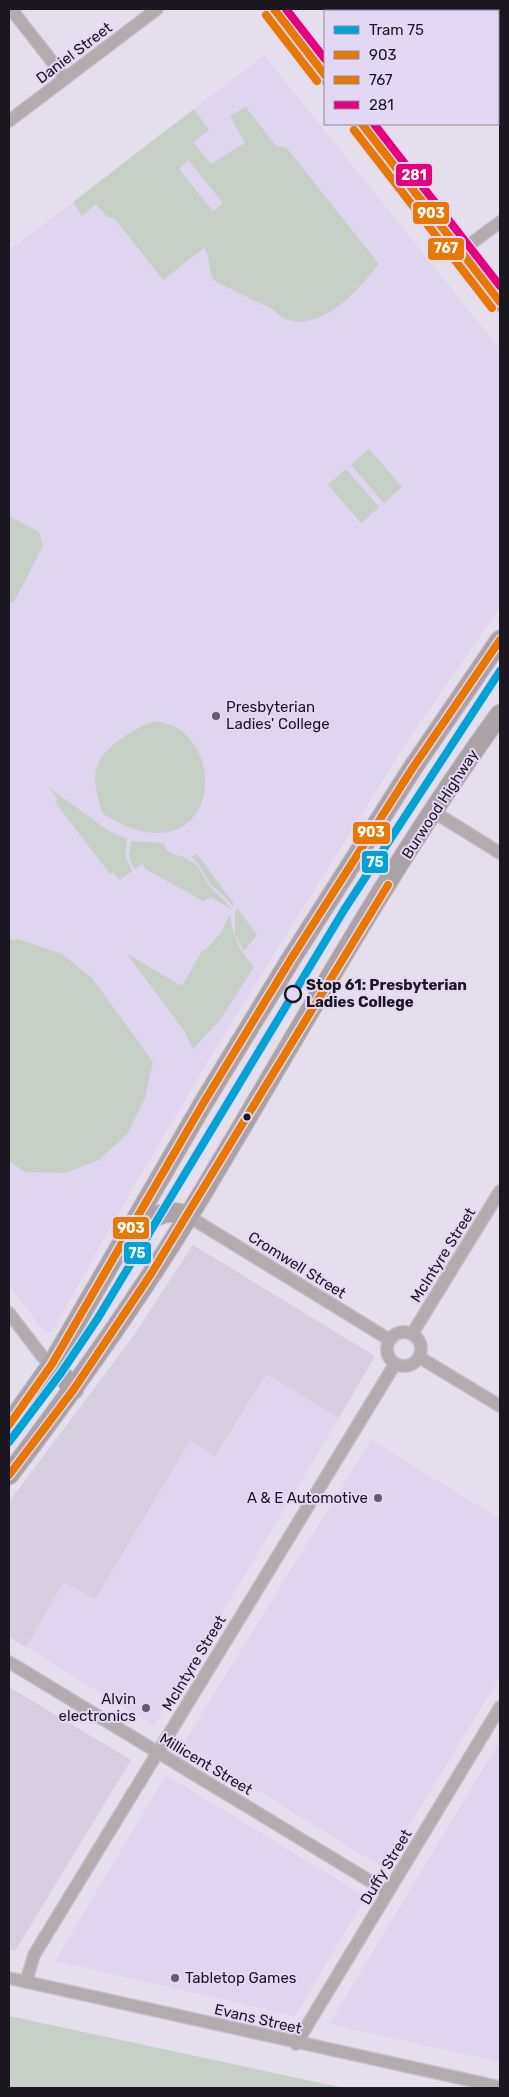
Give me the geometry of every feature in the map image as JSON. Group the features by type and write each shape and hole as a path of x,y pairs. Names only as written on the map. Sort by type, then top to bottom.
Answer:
{"highway":[{"path":"9,1425 52,1364 114,1255 291,959 412,769 500,640"},
{"name":"Burwood Highway","path":"9,1475 74,1389 188,1216 308,1014 434,812 500,714"},
{"path":"114,1255 144,1224 160,1213 170,1211 188,1216"},
{"path":"52,1364 74,1389"}],"main road":[{"path":"274,9 324,75"},
{"path":"363,125 500,302"}],"street":[{"path":"12,9 65,78"},
{"name":"Daniel Street","path":"9,121 157,9"},
{"path":"461,252 500,222"},
{"path":"434,812 500,853"},
{"name":"McIntyre Street","path":"412,1334 500,1191"},
{"name":"Cromwell Street","path":"188,1216 390,1340"},
{"path":"9,1313 42,1356 52,1364"},
{"path":"399,1333 412,1334 420,1343 419,1357 410,1365 395,1364 388,1354 390,1340 399,1333"},
{"path":"419,1357 500,1406"},
{"name":"McIntyre Street","path":"26,1982 34,1956 395,1364"},
{"name":"Millicent Street","path":"9,1662 388,1892"},
{"name":"Duffy Street","path":"296,2044 500,1707"},
{"name":"Evans Street","path":"9,1978 296,2044 500,2087"}],"shaded area":[{"name":"Presbyterian Ladies' College","path":"264,55 500,349 500,607 404,746 219,1043 131,1191 52,1332 45,1333 9,1285 9,251"},
{"path":"246,107 276,146 286,147 379,264 351,296 339,306 313,320 300,322 286,319 274,310 215,281 211,274 208,256 204,248 163,280 115,219 107,217 96,204 82,216 73,202 194,109 209,130 193,142 211,164 245,143 230,116","holes":["188,160 223,203 213,211 179,169"]},
{"path":"369,449 402,487 384,503 351,465"},
{"path":"346,469 379,507 361,523 328,485"},
{"path":"9,516 39,532 43,546 14,602 9,603"},
{"path":"157,721 179,729 192,742 201,758 205,775 204,793 199,808 189,821 175,830 149,833 121,824 102,813 95,780 99,763 111,747 135,730"},
{"path":"48,787 109,831 127,839 125,856 132,871 120,880 113,872 110,874 55,802 58,799"},
{"path":"132,841 164,843 166,850 191,861 231,909 211,897 203,901 147,870 142,864 135,869 129,855"},
{"path":"197,854 234,904 232,906 215,889 200,866 191,857"},
{"path":"238,909 257,935 244,951 235,935 235,911"},
{"path":"230,914 238,943 254,967 220,1020 193,1049 185,1032 127,954 182,986 202,951 206,950 222,931"},
{"path":"18,939 62,954 92,978 153,1062 145,1098 128,1133 99,1160 65,1173 25,1172 9,1161 9,940"},
{"path":"193,1245 375,1356 339,1418 266,1375 215,1457 190,1442 95,1600 64,1583 26,1647 9,1637 9,1502 132,1338"},
{"path":"267,1374 339,1418 154,1726 26,1647 64,1582 95,1600 190,1441 216,1457"},
{"path":"371,1440 500,1519 500,1677 383,1868 183,1744"},
{"path":"9,1687 131,1760 15,1951 9,1949"},
{"path":"500,1741 500,2062 329,2024"},
{"path":"166,1775 366,1897 295,2016 55,1961"},
{"path":"9,2016 344,2088 9,2088"}],"tram line":[{"name":"75","path":"9,1442 61,1373 98,1318 344,910 500,671"}],"transit line":[{"name":"903","path":"274,9 324,74"},
{"name":"281","path":"286,9 324,58"},
{"name":"767","path":"266,15 317,81"},
{"name":"903","path":"363,125 500,302"},
{"name":"281","path":"375,125 500,286"},
{"name":"767","path":"354,130 492,308"},
{"name":"903","path":"9,1425 52,1364 204,1102 291,959 412,769 500,640"},
{"name":"903","path":"9,1475 74,1389 151,1274 388,885"}],"place":[{"name":"Presbyterian Ladies' College","path":"216,716"},
{"name":"Stop 61: Presbyterian Ladies College","path":"293,994"},
{"name":"A & E Automotive","path":"378,1498"},
{"name":"Alvin electronics","path":"146,1708"},
{"name":"Tabletop Games","path":"175,1978"}]}
